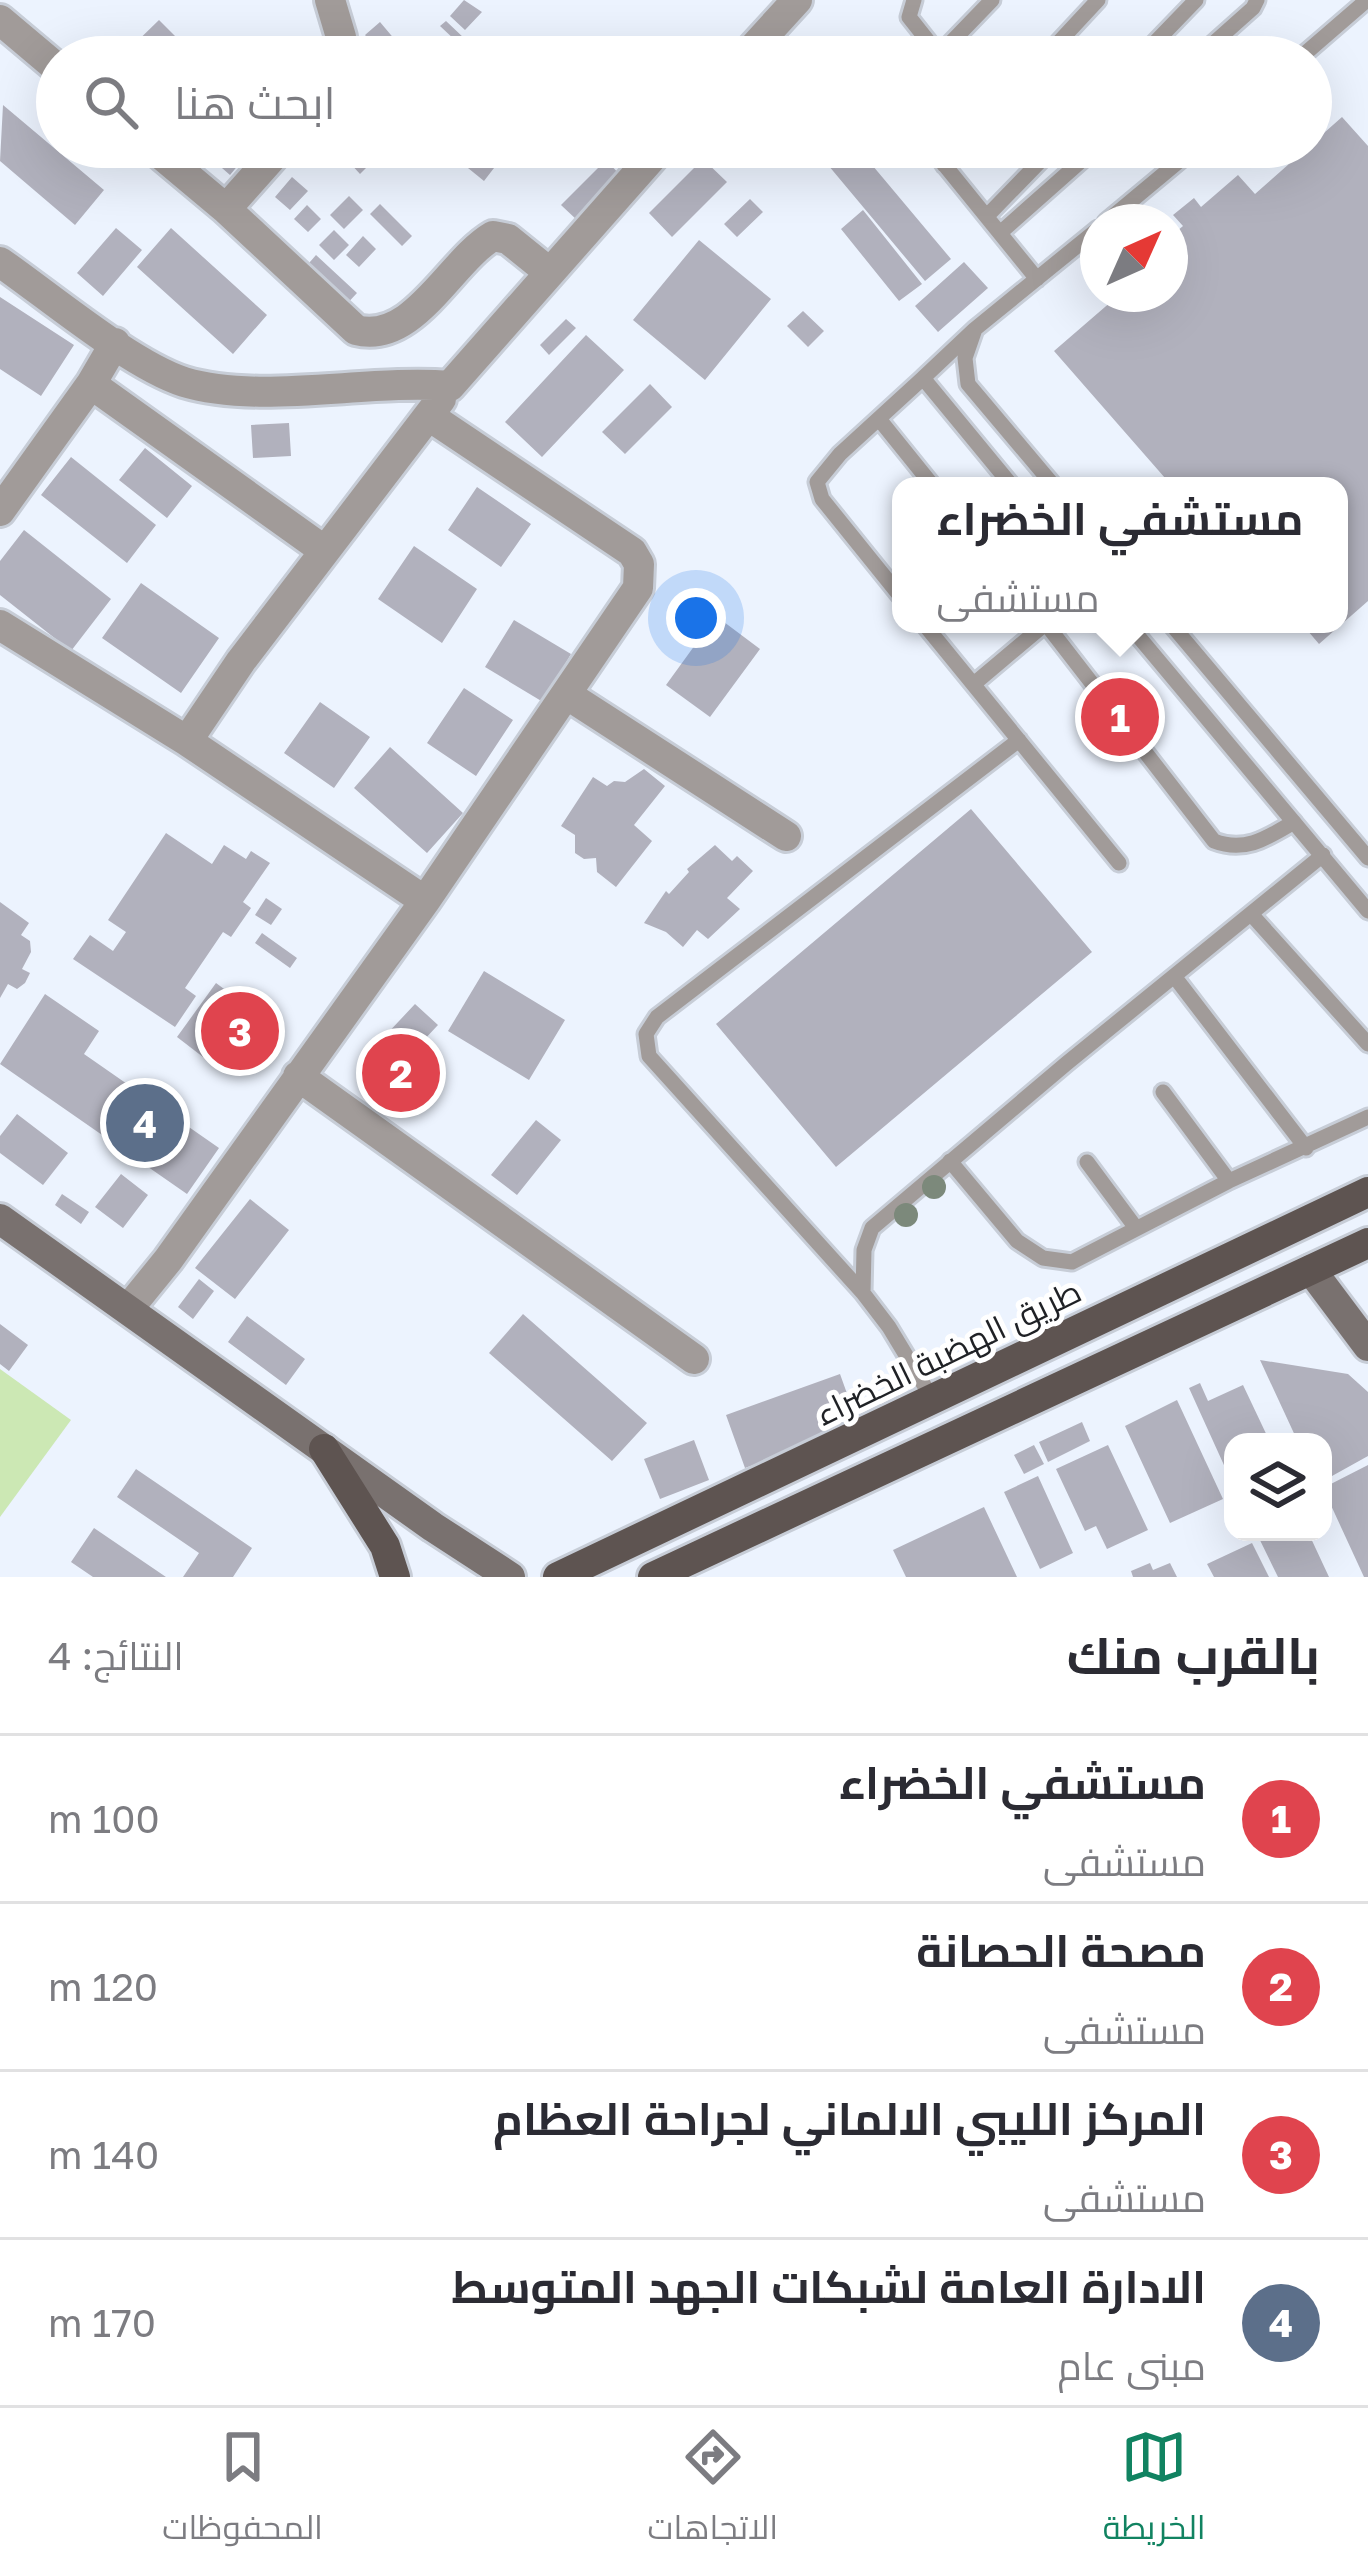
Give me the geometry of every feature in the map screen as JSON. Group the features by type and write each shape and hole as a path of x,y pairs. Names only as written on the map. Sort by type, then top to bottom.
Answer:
{"main road":[{"name":"طريق الهضبة الخضراء","path":"558,1577 1368,1192"},
{"path":"653,1577 1368,1244"},
{"path":"324,1449 385,1546 395,1577"}],"street":[{"path":"330,0 341,36"},
{"path":"764,36 797,0"},
{"path":"0,20 36,50"},
{"path":"177,168 356,329 366,332 384,331 402,320 493,236 508,239 549,272"},
{"path":"226,209 262,168"},
{"path":"187,741 241,661 450,386 642,168"},
{"path":"0,262 153,368 185,382 223,388 450,386"},
{"path":"0,511 116,343"},
{"path":"91,384 325,551"},
{"path":"129,1308 425,901 634,598 640,581 632,552 429,416"},
{"path":"0,625 187,741 425,901"},
{"path":"566,694 786,836"},
{"path":"298,1076 694,1359"},
{"path":"0,1219 510,1577"},
{"path":"1311,1270 1368,1346"}],"lane":[{"path":"914,0 909,17 923,36"},
{"path":"957,36 992,0"},
{"path":"1065,36 1098,0"},
{"path":"1161,36 1196,0"},
{"path":"1222,36 1257,0"},
{"path":"1325,36 1367,0"},
{"path":"946,168 1036,279"},
{"path":"986,216 1033,168"},
{"path":"1000,233 1073,168"},
{"path":"1128,204 1171,168"},
{"path":"892,586 822,499 817,482 840,454 975,329 1080,244"},
{"path":"975,329 965,358 968,384 1046,477"},
{"path":"923,378 1005,477"},
{"path":"879,419 926,477"},
{"path":"932,633 1118,863"},
{"path":"975,683 1034,633"},
{"path":"1052,633 1214,841 1233,848 1253,844 1294,822"},
{"path":"1136,633 1368,910"},
{"path":"1179,633 1368,858"},
{"path":"933,1400 863,1294 649,1057 646,1034 657,1017 1019,740"},
{"path":"863,1294 864,1250 872,1228 1323,855"},
{"path":"1251,914 1368,1044"},
{"path":"1174,976 1306,1148"},
{"path":"1162,1092 1229,1181"},
{"path":"950,1161 1017,1240 1043,1258 1072,1262 1229,1181 1368,1117"},
{"path":"1087,1162 1136,1228"}],"green space":[{"path":"0,1369 71,1420 0,1517"}],"building":[{"path":"464,0 482,12 465,30 450,16"},
{"path":"159,20 175,36 143,36"},
{"path":"446,21 462,36 451,36 440,26"},
{"path":"380,22 392,36 366,36"},
{"path":"3,105 36,133 36,168 78,168 104,190 75,225 0,161"},
{"path":"1342,117 1368,146 1368,601 1348,619 1348,477 1164,477 1054,351 1099,312 1188,312 1187,204 1194,198 1201,207 1238,175 1255,194 1284,168 1332,168 1332,126"},
{"path":"468,168 494,168 484,181"},
{"path":"598,168 614,168 622,177 578,221 561,205"},
{"path":"694,168 712,168 727,182 672,237 649,213"},
{"path":"831,168 875,168 951,259 925,281"},
{"path":"292,177 308,191 290,210 275,197"},
{"path":"349,196 363,210 344,229 330,215"},
{"path":"750,199 763,212 737,237 724,224"},
{"path":"380,204 412,236 402,246 370,214"},
{"path":"307,205 321,219 308,232 294,219"},
{"path":"863,210 922,284 899,301 841,229"},
{"path":"116,228 142,250 103,296 77,273"},
{"path":"171,228 267,315 233,354 137,267"},
{"path":"334,230 349,245 334,260 319,245"},
{"path":"363,236 376,249 359,267 346,255"},
{"path":"699,240 771,299 705,380 633,320"},
{"path":"316,255 357,293 343,308 303,270"},
{"path":"964,262 988,288 938,332 915,306"},
{"path":"0,297 74,345 41,396 0,369"},
{"path":"803,311 824,331 808,347 787,326"},
{"path":"566,319 576,328 549,355 540,345"},
{"path":"586,335 624,370 542,457 505,422"},
{"path":"650,384 672,407 625,454 602,432"},
{"path":"289,423 291,456 253,458 251,425"},
{"path":"145,448 192,486 167,518 119,480"},
{"path":"71,457 156,525 127,563 41,495"},
{"path":"477,487 531,524 501,567 448,530"},
{"path":"24,530 111,599 71,651 0,595 0,561"},
{"path":"414,546 477,589 442,643 378,599"},
{"path":"141,583 219,638 181,693 102,638"},
{"path":"716,616 760,649 710,717 666,685"},
{"path":"514,620 571,654 543,702 485,667"},
{"path":"1310,633 1332,633 1319,644"},
{"path":"464,688 513,720 476,776 427,743"},
{"path":"320,702 370,737 334,788 284,753"},
{"path":"390,747 463,813 427,853 354,788"},
{"path":"644,769 665,786 634,825 652,841 616,887 597,872 596,858 584,859 575,853 575,835 561,826 593,777 607,786 625,782"},
{"path":"971,809 1092,952 836,1167 716,1024"},
{"path":"166,833 212,864 224,845 246,859 251,851 270,863 243,902 251,908 231,937 223,932 185,988 196,996 175,1027 73,959 90,935 113,951 126,932 108,920"},
{"path":"715,845 732,861 737,856 753,871 727,898 740,909 708,939 697,930 683,947 666,932 644,923 666,891 669,894 687,869"},
{"path":"266,898 282,909 271,925 255,915"},
{"path":"0,902 29,923 21,935 30,941 31,952 22,969 30,973 25,983 17,989 8,984 0,998"},
{"path":"262,933 297,958 290,968 255,943"},
{"path":"484,971 565,1020 529,1080 448,1031"},
{"path":"216,983 243,1003 203,1057 177,1037"},
{"path":"45,994 99,1031 84,1054 219,1148 187,1194 0,1064"},
{"path":"415,1004 438,1025 407,1058 384,1037"},
{"path":"17,1114 68,1153 43,1185 0,1153 0,1136"},
{"path":"536,1120 561,1140 517,1195 491,1175"},
{"path":"121,1174 148,1195 123,1228 95,1207"},
{"path":"62,1194 89,1212 81,1224 55,1205"},
{"path":"250,1199 289,1230 235,1299 195,1268"},
{"path":"199,1279 214,1291 193,1319 178,1307"},
{"path":"523,1314 647,1423 612,1461 489,1353"},
{"path":"247,1316 305,1359 286,1385 228,1342"},
{"path":"0,1324 28,1345 9,1371 0,1364"},
{"path":"1260,1360 1348,1374 1368,1392 1368,1456 1332,1476 1332,1433 1294,1433"},
{"path":"840,1374 859,1427 745,1468 726,1415"},
{"path":"1200,1383 1208,1401 1243,1385 1266,1433 1224,1433 1224,1465 1189,1388"},
{"path":"1177,1400 1223,1499 1170,1523 1125,1426"},
{"path":"1082,1422 1090,1441 1048,1462 1039,1442"},
{"path":"694,1440 709,1480 660,1499 644,1459"},
{"path":"1034,1445 1044,1464 1024,1474 1014,1455"},
{"path":"1108,1445 1148,1530 1107,1549 1096,1526 1085,1531 1056,1469"},
{"path":"1368,1465 1368,1577 1332,1508 1332,1483"},
{"path":"136,1469 252,1548 233,1577 183,1577 199,1553 117,1497"},
{"path":"1038,1476 1073,1553 1040,1569 1004,1492"},
{"path":"984,1507 1017,1577 906,1577 893,1550"},
{"path":"94,1528 166,1577 93,1577 71,1562"},
{"path":"1260,1541 1312,1541 1329,1577 1278,1577"},
{"path":"1252,1543 1269,1577 1214,1577 1207,1564"},
{"path":"1150,1563 1153,1570 1170,1563 1177,1577 1133,1577 1131,1571"}],"place":[{"name":"مستشفي الخضراء","path":"1120,717"},
{"name":"المركز الليبي الالماني لجراحة العظام","path":"240,1031"},
{"name":"مصحة الحصانة","path":"401,1073"},
{"name":"الادارة العامة لشبكات الجهد المتوسط","path":"145,1123"}]}
